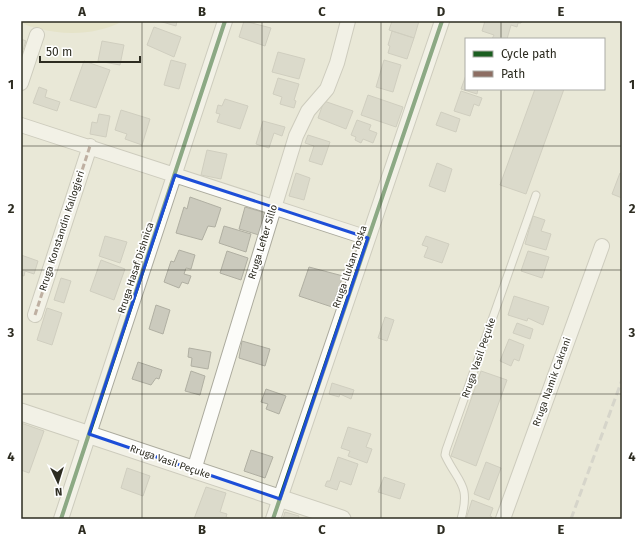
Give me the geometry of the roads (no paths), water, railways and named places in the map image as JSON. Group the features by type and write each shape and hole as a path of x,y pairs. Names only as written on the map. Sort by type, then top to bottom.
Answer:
{"street":[{"name":"Rruga Hasaf Dishnica","path":"61,519 225,21"},
{"name":"Rruga Lefter Sillo","path":"194,470 296,136 308,111 328,88 337,63 348,21"},
{"name":"Rruga Llukan Toska","path":"273,519 442,21"},
{"path":"21,82 37,35"},
{"path":"21,125 90,146 368,238"},
{"name":"Rruga Konstandin Kallogjeri","path":"35,315 90,146"},
{"name":"Rruga Namik Cakrani","path":"502,519 602,246"},
{"name":"Rruga Vasil Peçuke","path":"21,412 342,519"}],"lane":[{"name":"Rruga Vasil Peçuke","path":"461,519 465,504 464,490 460,479 445,455 446,450 536,195"}],"railway":[{"path":"571,519 622,380"}]}
